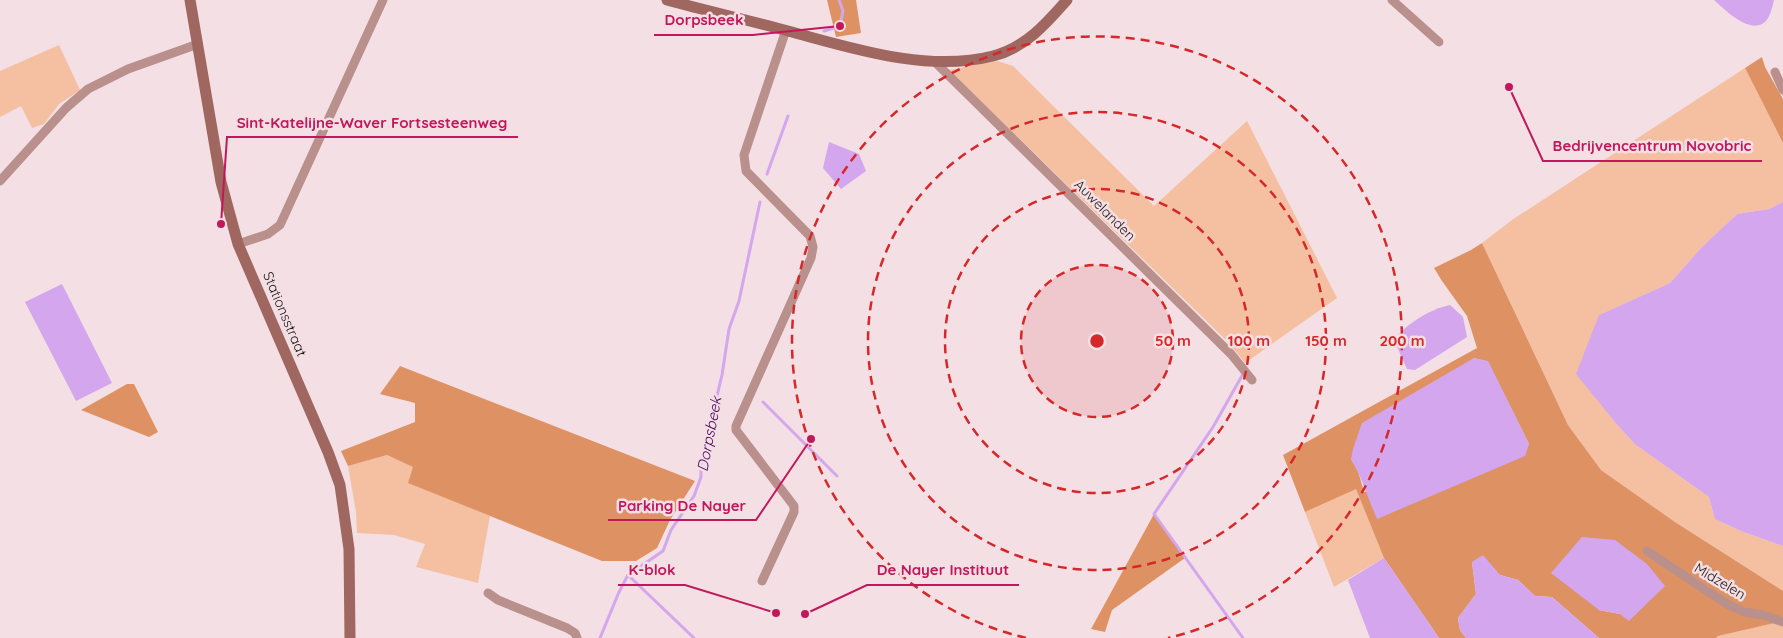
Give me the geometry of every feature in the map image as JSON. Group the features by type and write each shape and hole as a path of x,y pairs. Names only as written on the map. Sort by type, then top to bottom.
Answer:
{"street":[{"name":"Stationsstraat","path":"190,0 221,182 238,244 328,452 340,485 349,549 350,638"},
{"path":"238,244 268,234 280,225 383,0"},
{"path":"667,0 868,52 935,62 993,56 1018,46 1044,27 1067,0"},
{"path":"1392,0 1439,42"},
{"path":"762,581 794,512 794,506 736,430 736,426 811,258 813,247 810,236 746,171 744,155 786,30"},
{"path":"0,181 66,108 88,89 128,69 198,44"},
{"name":"Auwelanden","path":"935,62 1231,354 1252,380"},
{"path":"1775,72 1783,90"},
{"name":"Midzelen","path":"1647,552 1727,604 1744,612 1762,615 1783,622"},
{"path":"488,593 498,600 568,628 575,633 577,638"}],"shaded area":[{"path":"827,0 856,0 861,33 836,37"},
{"path":"1714,0 1774,0 1767,20 1756,26 1736,18"},
{"path":"59,45 80,90 59,104 44,124 32,128 21,106 0,117 0,71"},
{"path":"1762,57 1765,67 1783,99 1783,143 1745,68"},
{"path":"997,61 1013,66 1154,206 1247,121 1337,298 1245,363 1228,342 949,70"},
{"path":"1745,68 1783,143 1783,202 1769,209 1737,214 1701,248 1670,283 1599,315 1603,405 1619,427 1636,445 1709,497 1715,519 1741,531 1783,546 1783,591 1675,522 1601,470 1568,425 1482,243 1512,220"},
{"path":"829,142 859,154 866,171 841,189 823,168"},
{"path":"1783,202 1783,546 1741,531 1715,519 1709,497 1636,445 1576,374 1599,315 1670,283 1701,248 1737,214 1769,209"},
{"path":"1482,243 1568,425 1601,470 1675,522 1783,591 1783,621 1716,638 1599,638 1552,597 1535,596 1518,580 1500,575 1472,562 1476,594 1458,618 1460,630 1466,638 1439,638 1384,558 1356,489 1305,512 1283,455 1477,348 1467,316 1434,268","holes":["1474,358 1488,362 1529,444 1364,492 1358,471 1351,459","1582,537 1620,614 1599,610"]},
{"path":"62,284 112,383 76,401 25,302"},
{"path":"1450,305 1463,317 1467,337 1415,370 1407,369 1394,340 1405,328 1419,318 1434,310"},
{"path":"1474,358 1488,361 1529,444 1525,456 1377,519 1351,459 1362,423"},
{"path":"400,366 695,481 670,520 657,548 636,561 602,561 408,483 413,467 387,455 348,466 341,451 415,422 415,403 380,394"},
{"path":"127,384 134,384 158,432 149,437 81,410"},
{"path":"387,455 414,467 409,483 490,516 478,583 416,567 425,544 394,535 357,533 356,512 348,466"},
{"path":"1356,488 1384,558 1334,587 1305,512"},
{"path":"1154,514 1185,558 1112,610 1105,632 1091,629"},
{"path":"1582,537 1615,540 1647,564 1665,586 1629,621 1620,614 1599,610 1551,573"},
{"path":"1483,555 1500,575 1518,580 1535,596 1552,597 1599,638 1466,638 1460,630 1458,618 1476,594 1472,562"},
{"path":"1384,558 1439,638 1370,638 1348,580"},
{"path":"1778,622 1783,626 1783,638 1716,638 1718,636"}],"waterway":[{"name":"Dorpsbeek","path":"824,31 840,26 843,11 839,0"},
{"name":"Dorpsbeek","path":"767,174 788,116"},
{"name":"Dorpsbeek","path":"600,638 628,575 663,551 671,530 694,496 701,477 701,463 722,375 729,329 739,301 760,202"},
{"path":"1243,374 1213,427 1154,514 1243,638"},
{"path":"763,402 837,476"},
{"path":"628,575 694,638"}],"place":[{"name":"Dorpsbeek","path":"840,26"},
{"name":"Bedrijvencentrum Novobric","path":"1509,87"},
{"name":"Sint-Katelijne-Waver Fortsesteenweg","path":"221,224"},
{"name":"Parking De Nayer","path":"811,439"},
{"name":"K-blok","path":"776,613"},
{"name":"De Nayer Instituut","path":"805,614"}]}
